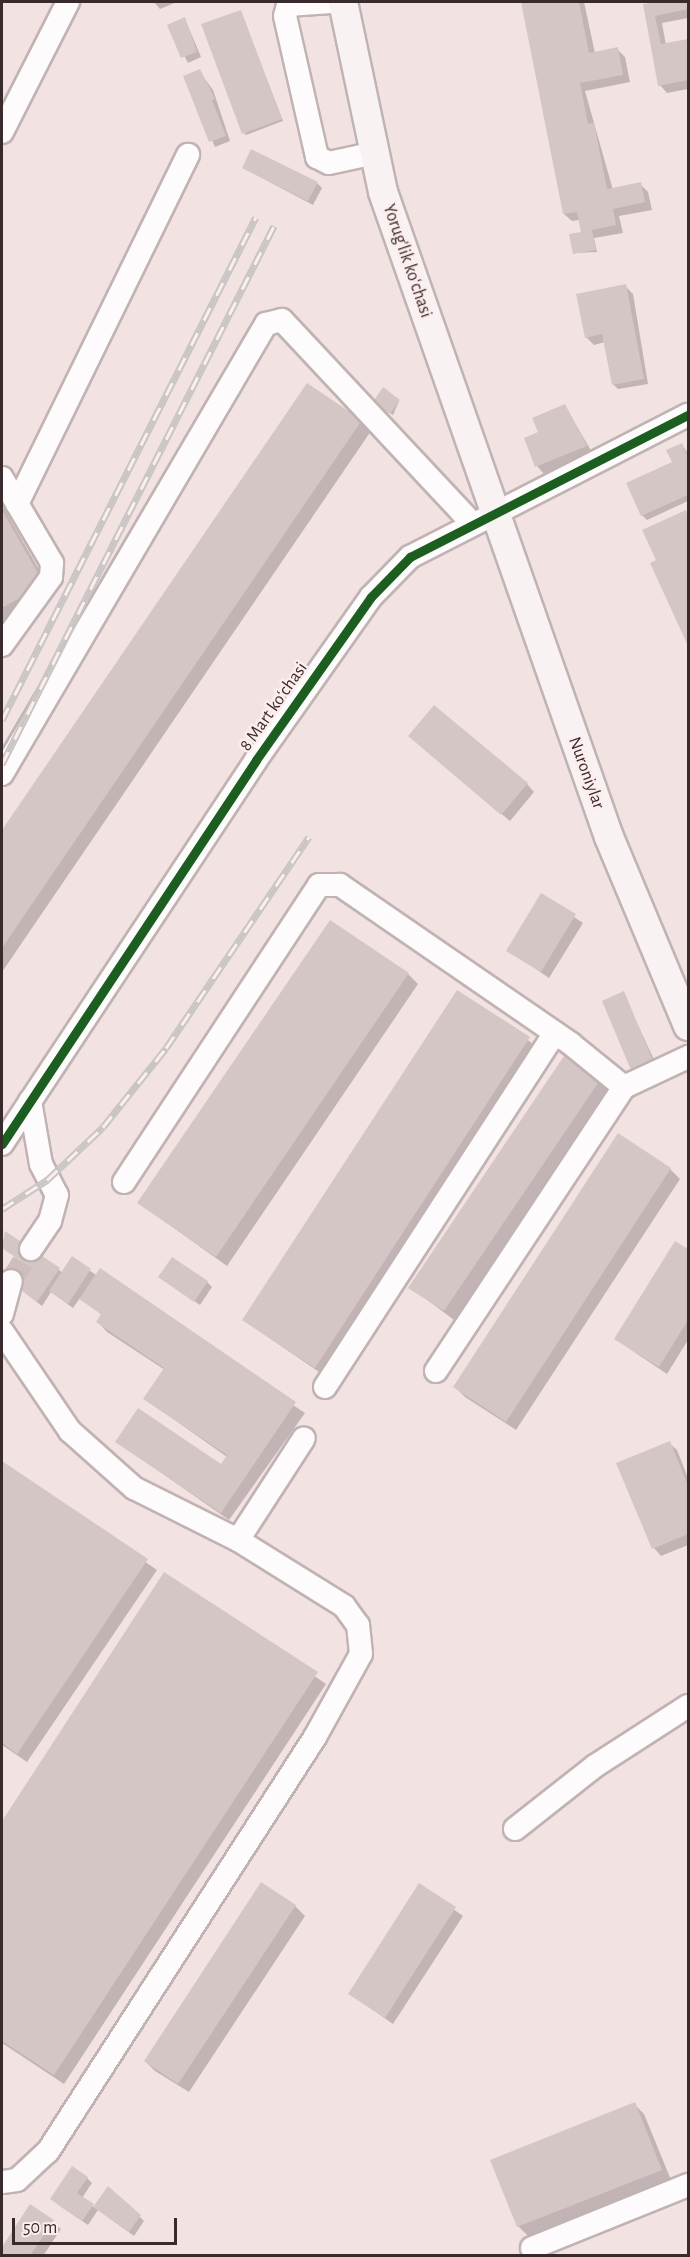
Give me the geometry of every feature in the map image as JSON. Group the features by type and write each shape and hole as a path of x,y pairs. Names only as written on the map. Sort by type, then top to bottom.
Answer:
{"main road":[{"name":"Yorug'lik koʻchasi","path":"343,2 383,192 483,520"},
{"name":"Nuroniylar","path":"483,520 609,837 688,1026"}],"street":[{"path":"2,132 68,2"},
{"path":"331,2 288,5 285,16 317,157 328,163 375,153"},
{"path":"17,504 188,155"},
{"path":"2,774 266,324 282,320 483,520"},
{"name":"8 Mart koʻchasi","path":"2,1144 256,760 370,597 410,557 688,414"},
{"path":"2,478 52,563 51,577 2,645"},
{"path":"2,620 32,603"},
{"path":"124,1182 319,885 340,885 555,1033 624,1087"},
{"path":"325,1388 555,1033"},
{"path":"436,1371 624,1087 688,1057"},
{"path":"30,1101 41,1164 57,1196 50,1221 31,1249"},
{"path":"2,1314 11,1281"},
{"path":"2,1331 70,1431 135,1488 238,1540 344,1606 358,1625 361,1654 315,1737 48,2151 17,2180 2,2182"},
{"path":"238,1540 304,1438"},
{"path":"515,1829 595,1766 688,1706"},
{"path":"532,2248 688,2186"}],"building":[{"path":"521,2 579,2 589,53 618,47 623,75 580,83 588,124 594,123 607,189 641,182 645,202 613,209 616,225 592,230 596,250 573,254 569,234 581,232 577,212 563,214"},
{"path":"688,2 688,9 655,16 661,44 688,39 688,80 658,86 643,4"},
{"path":"241,10 282,119 242,134 201,24"},
{"path":"185,17 197,52 181,58 167,25"},
{"path":"200,69 215,99 212,100 226,136 209,142 183,76"},
{"path":"251,149 318,182 308,201 242,168"},
{"path":"626,284 644,379 612,385 602,334 585,338 576,294"},
{"path":"307,383 362,420 2,948 2,830"},
{"path":"383,387 400,400 390,414 373,402"},
{"path":"565,404 587,446 535,467 524,438 538,432 532,418"},
{"path":"682,443 688,457 688,495 641,516 626,483 672,462 666,450"},
{"path":"2,510 44,584 2,608"},
{"path":"686,510 688,516 688,646 650,563 656,560 642,530"},
{"path":"434,705 528,783 501,815 408,736"},
{"path":"541,893 576,914 541,972 506,951"},
{"path":"330,920 409,973 216,1257 137,1203"},
{"path":"457,990 530,1037 315,1368 242,1320"},
{"path":"624,991 653,1061 631,1070 602,1001"},
{"path":"566,1053 602,1077 444,1311 408,1288"},
{"path":"618,1133 671,1168 506,1422 453,1387"},
{"path":"5,1231 60,1268 37,1302 8,1280 21,1261 2,1248"},
{"path":"675,1241 688,1249 688,1320 659,1367 614,1339"},
{"path":"72,1256 91,1269 68,1304 49,1291"},
{"path":"172,1257 208,1281 194,1302 158,1277"},
{"path":"100,1268 296,1402 221,1513 115,1442 138,1408 221,1464 227,1455 143,1399 164,1368 96,1322 101,1314 79,1299"},
{"path":"670,1441 688,1486 688,1534 652,1549 616,1463"},
{"path":"2,1461 148,1559 17,1754 2,1743"},
{"path":"164,1572 318,1672 54,2075 2,2041 2,1821"},
{"path":"261,1882 296,1905 178,2084 144,2061"},
{"path":"419,1883 456,1907 385,2018 348,1994"},
{"path":"635,2102 662,2170 517,2227 490,2160"},
{"path":"72,2166 88,2177 77,2193 94,2204 82,2221 50,2199"},
{"path":"108,2186 141,2215 129,2232 93,2207"},
{"path":"30,2204 54,2220 30,2256 2,2256 2,2247"}],"tunnel":[{"path":"11,1281 31,1249"}],"railway":[{"path":"2,720 256,217"},
{"path":"2,764 274,226"},
{"path":"2,1209 47,1180 103,1127 166,1048 309,837"}],"cycle path":[{"path":"2,1144 256,760 371,597 410,557 688,415"}]}
